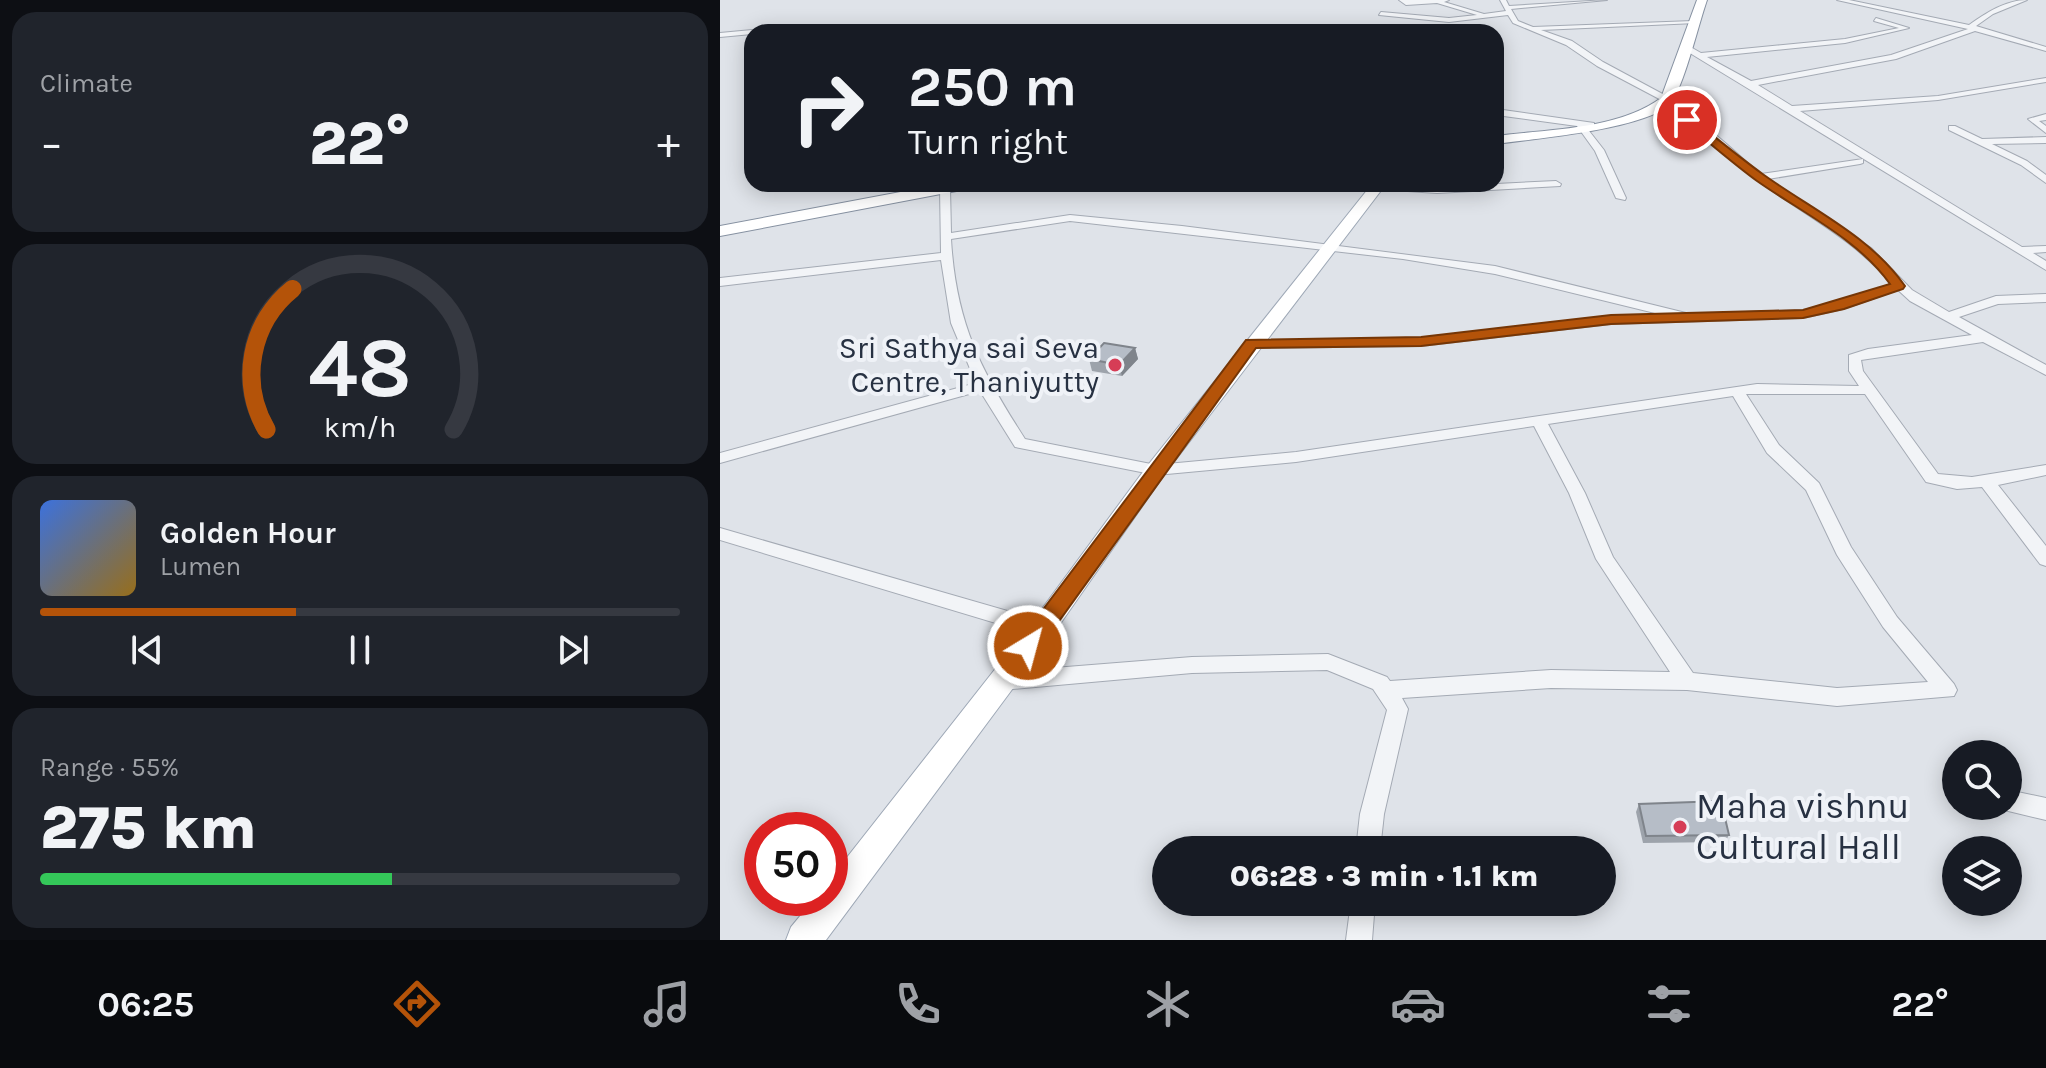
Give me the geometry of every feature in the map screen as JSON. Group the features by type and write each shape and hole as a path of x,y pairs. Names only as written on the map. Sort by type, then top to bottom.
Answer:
{"highway":[{"path":"1504,139 1641,116 1664,104 1702,0"},
{"path":"720,231 903,192"}],"main road":[{"path":"804,940 1042,629 1156,470 1372,192"}],"street":[{"path":"1402,0 1406,3 1443,1 1488,16"},
{"path":"1381,14 1449,20 1488,16 1506,7 1604,0"},
{"path":"1840,0 1973,28 2046,49"},
{"path":"1750,84 1826,72 1918,52 1973,28 1991,13 2024,0"},
{"path":"1506,7 1515,22 1569,43 1678,112 1759,177 1866,250 1883,265 1898,286 1982,338 2046,371"},
{"path":"1703,55 1845,41 1906,28 1876,20"},
{"path":"1530,28 1693,23"},
{"path":"720,35 744,33"},
{"path":"1684,47 1703,55 2046,266"},
{"path":"1791,109 1938,98 2046,80"},
{"path":"1504,113 1586,126 1621,198"},
{"path":"2046,117 2032,119 2046,130"},
{"path":"1952,128 1984,141 2046,180"},
{"path":"1984,141 2046,140"},
{"path":"1759,177 1860,161"},
{"path":"1504,187 1556,184"},
{"path":"945,192 945,237 956,322 984,385 1020,443 1156,470 1296,457 1757,388 1870,390"},
{"path":"945,237 1070,218 1328,247 1495,270 1685,316"},
{"path":"2022,250 2046,249"},
{"path":"720,282 948,256"},
{"path":"1252,344 1421,342 1611,320 1803,314 1839,306 1898,286"},
{"path":"1948,317 1996,300 2046,298"},
{"path":"1982,338 1854,358 1856,371 1932,478 1948,482 1986,481 2046,470"},
{"path":"720,458 984,385"},
{"path":"1384,690 1551,679 1687,681 1837,697 1947,690 1890,622 1843,550 1813,487 1773,449 1737,391"},
{"path":"1538,419 1577,493 1605,559 1687,681"},
{"path":"1986,481 2046,559"},
{"path":"723,539 1042,629"},
{"path":"1002,681 1192,665 1328,662 1380,683 1398,709 1372,814 1370,836"},
{"path":"2022,804 2046,809"},
{"path":"1359,940 1362,916"}],"building":[{"path":"1104,343 1135,348 1119,365 1089,359"},
{"name":"Maha vishnu Cultural Hall","path":"1721,801 1729,835 1646,836 1639,804"}],"place":[{"name":"Sri Sathya sai Seva Centre, Thaniyutty","path":"1115,365"},
{"name":"Maha vishnu Cultural Hall","path":"1680,827"}],"route":[{"path":"1028,646 1252,344 1421,342 1611,320 1803,314 1839,306 1898,286 1883,265 1866,250 1759,177 1687,120"}]}
